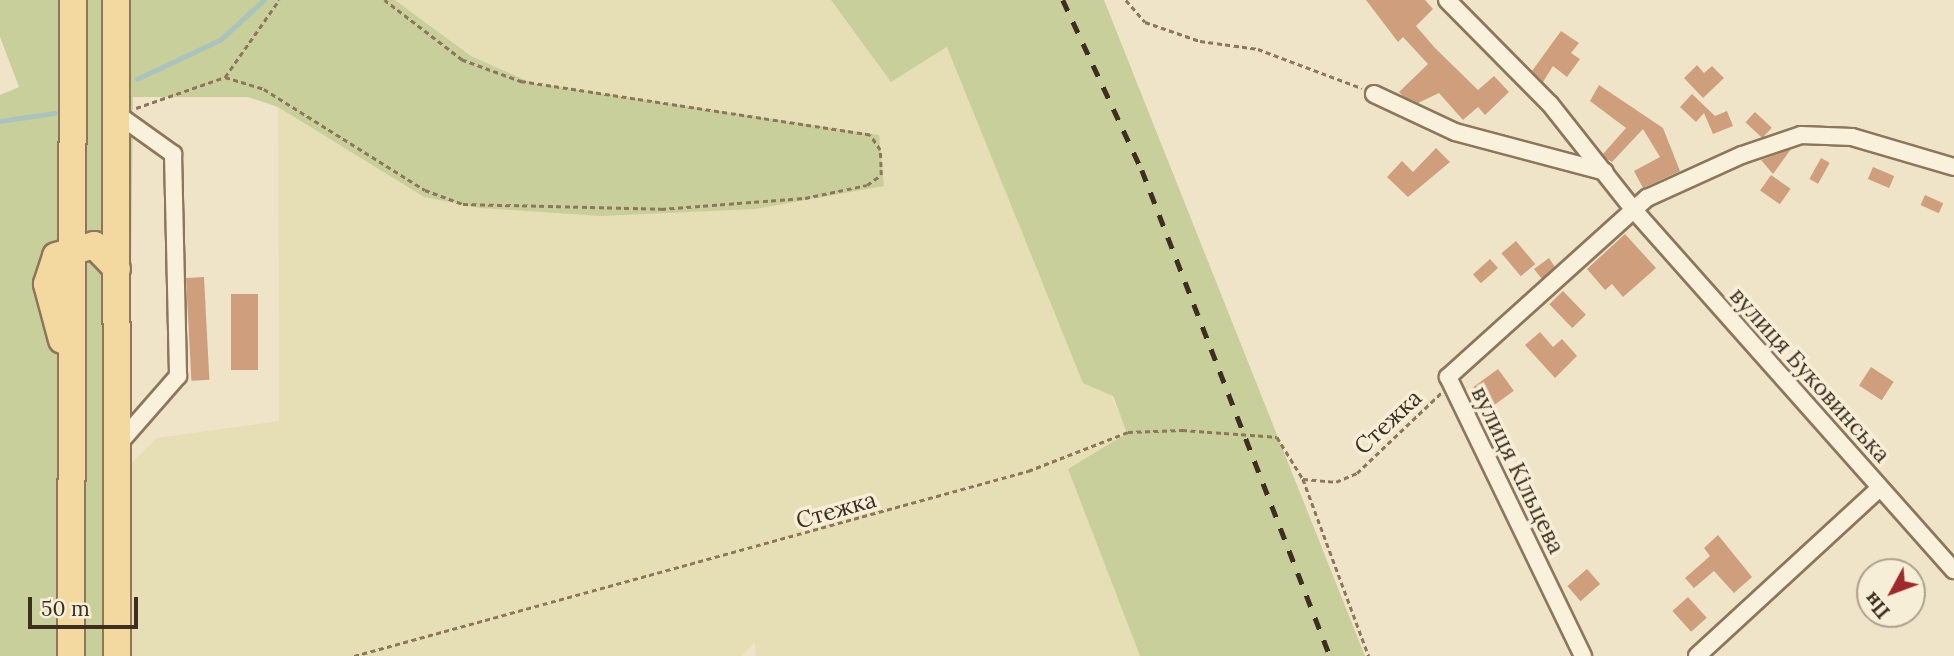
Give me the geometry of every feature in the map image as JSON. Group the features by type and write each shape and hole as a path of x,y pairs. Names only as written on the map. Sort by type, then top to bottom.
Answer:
{"main road":[{"path":"71,249 74,0"},
{"path":"116,0 117,656"},
{"path":"71,656 71,373 47,284 56,256 71,249 94,244 117,269"}],"street":[{"name":"вулиця Буковинська","path":"1447,0 1550,104 1633,209 1954,570"},
{"path":"1374,93 1455,132 1605,172"},
{"path":"117,114 173,154 178,376 117,446"},
{"path":"1633,209 1670,186 1801,135 1852,137 1954,167"},
{"name":"вулиця Кільцева","path":"1583,656 1448,377 1633,209"},
{"path":"1697,656 1880,488"}],"path":[{"path":"225,77 279,0"},
{"path":"117,114 225,77 264,89 425,190 463,204 661,209 805,198 867,185 881,175 880,150 870,135 522,82 462,60 384,0"},
{"path":"1126,0 1145,22 1200,41 1258,49 1374,93"},
{"name":"Стежка","path":"1303,479 1336,482 1357,473 1451,384"},
{"name":"Стежка","path":"354,656 989,483 1128,432 1183,430 1233,438 1262,432 1277,437 1303,479 1369,656"}],"shaded area":[{"path":"395,0 831,0 891,82 947,47 1128,432 1068,469 1140,656 756,656 755,642 742,656 127,656 125,469 157,438 279,421 278,107 424,197 879,135 532,83 471,56"}],"green space":[{"path":"0,0 395,0 471,56 532,83 879,135 884,186 755,209 601,216 480,208 424,197 278,107 248,97 133,97 127,656 0,656 0,95 19,87 0,37"},
{"path":"831,0 1104,0 1365,656 1140,656 1068,469 1127,433 1113,396 1083,383 947,47 891,82"}],"building":[{"path":"1366,0 1425,0 1433,9 1416,26 1435,48 1478,90 1494,76 1509,92 1485,115 1478,107 1463,120 1439,93 1418,103 1403,96 1399,92 1428,64 1403,37 1398,42"},
{"path":"1561,31 1579,43 1571,53 1580,59 1567,77 1553,66 1543,82 1532,71"},
{"path":"1697,65 1704,73 1712,66 1724,78 1703,98 1684,78"},
{"path":"1599,85 1663,128 1680,171 1643,188 1634,171 1660,157 1643,129 1612,162 1607,159 1603,154 1626,128 1590,101"},
{"path":"1692,94 1715,116 1727,111 1733,126 1713,134 1704,113 1696,122 1680,107"},
{"path":"1755,112 1772,128 1762,138 1745,122"},
{"path":"1436,148 1450,162 1408,197 1387,177 1402,161 1413,172"},
{"path":"1791,149 1773,174 1761,160"},
{"path":"1821,158 1830,163 1818,184 1809,179"},
{"path":"1873,167 1894,176 1889,188 1868,179"},
{"path":"1771,175 1791,189 1780,204 1760,191"},
{"path":"1925,195 1943,203 1939,213 1921,205"},
{"path":"1625,234 1656,268 1623,297 1612,284 1605,290 1587,269"},
{"path":"1516,241 1535,264 1521,276 1501,253"},
{"path":"1549,258 1555,267 1542,279 1534,269"},
{"path":"1490,259 1498,268 1481,283 1473,274"},
{"path":"204,277 209,380 191,381 186,278"},
{"path":"1563,291 1586,315 1572,328 1549,304"},
{"path":"231,294 258,294 258,370 231,370"},
{"path":"1540,332 1553,347 1562,339 1577,356 1555,378 1525,345"},
{"path":"1871,367 1894,382 1882,400 1859,385"},
{"path":"1498,369 1514,391 1487,410 1471,388"},
{"path":"1718,535 1752,577 1734,593 1714,571 1694,588 1685,578 1710,556 1704,548"},
{"path":"1587,569 1600,584 1580,601 1567,586"},
{"path":"1688,597 1707,618 1691,632 1672,611"}],"waterway":[{"path":"137,79 220,40 264,0"},
{"path":"0,121 54,113"}],"railway":[{"path":"1063,0 1142,170 1330,656"}]}
